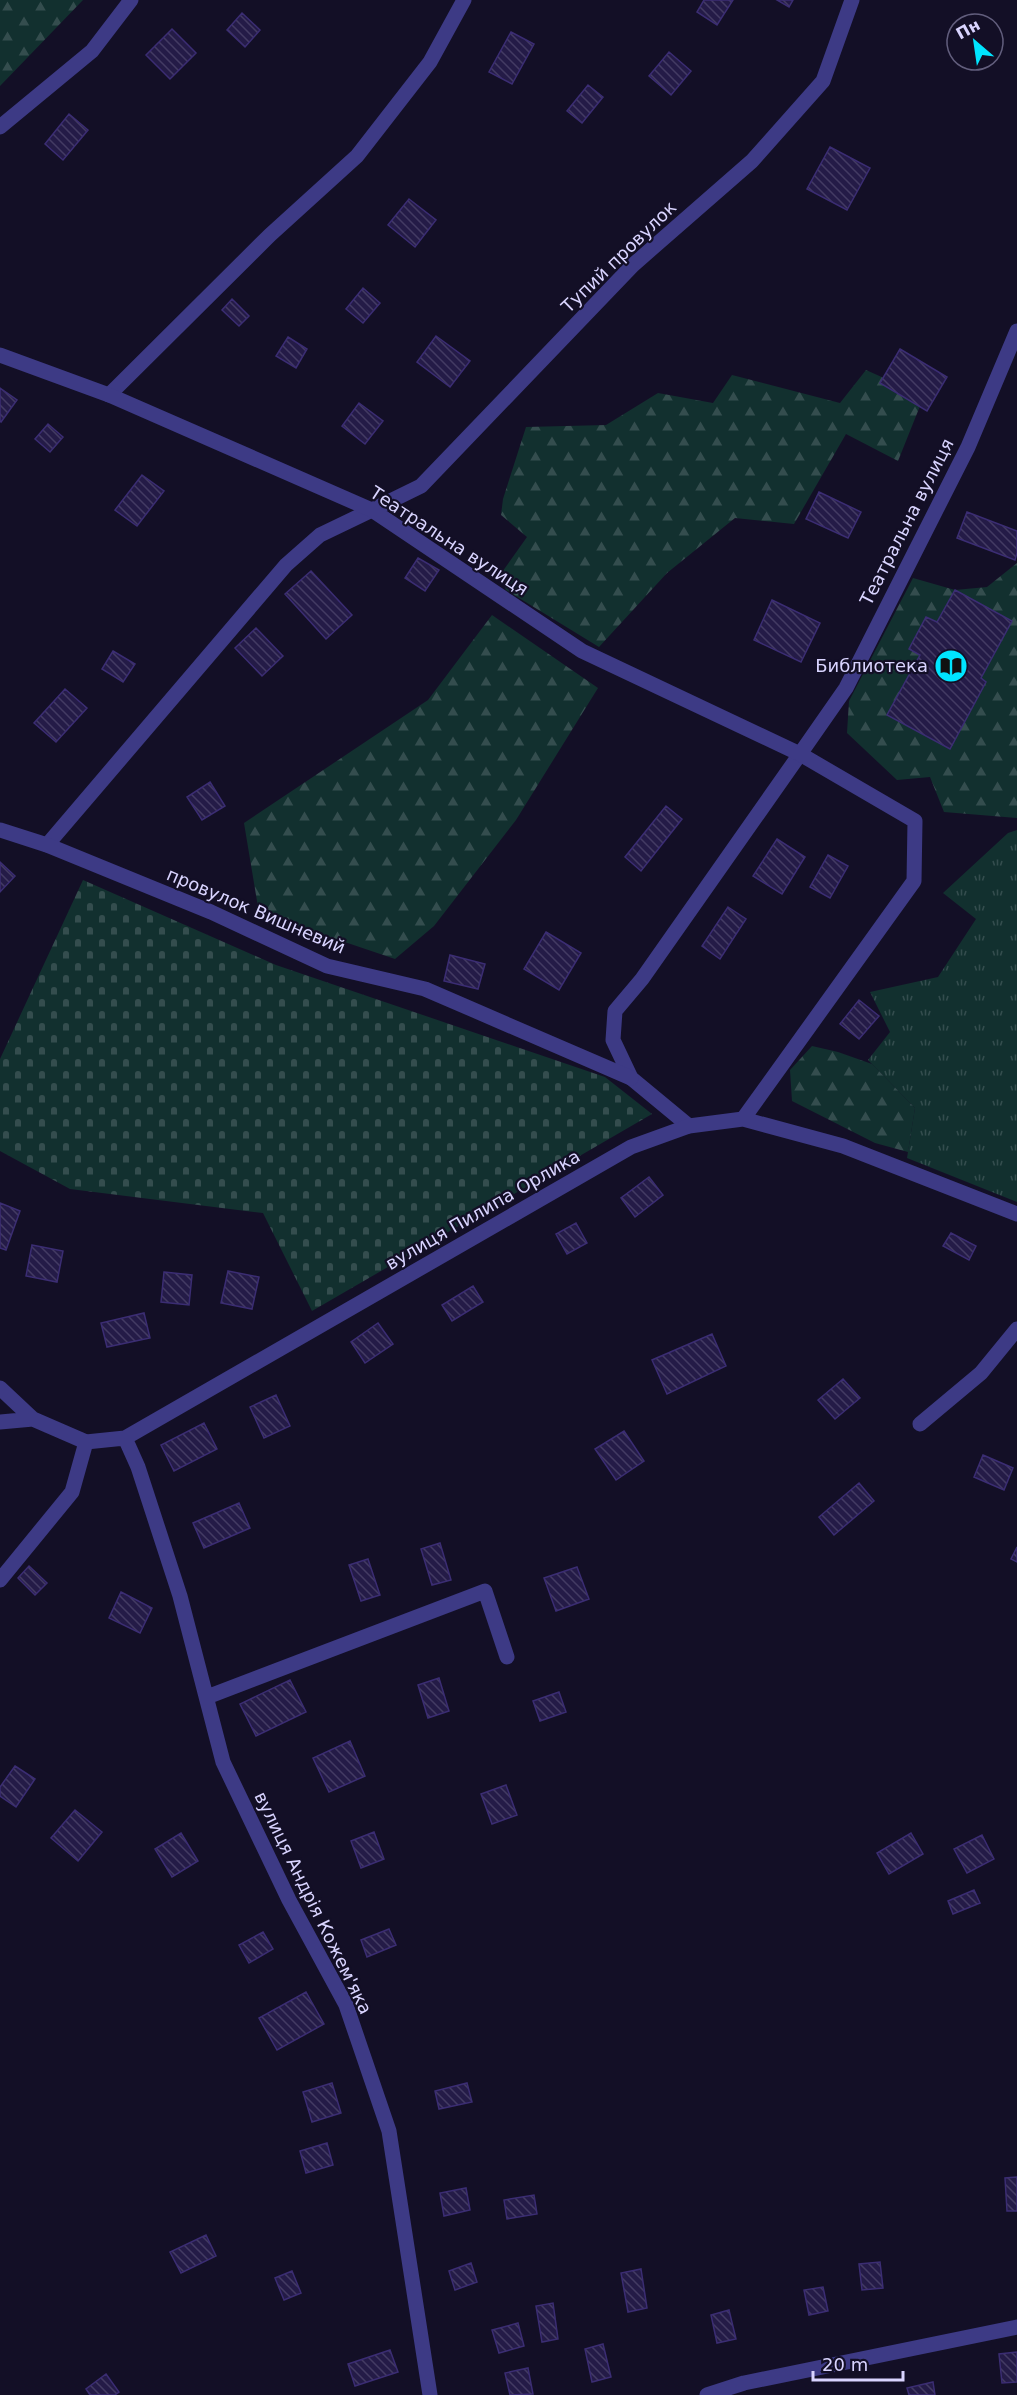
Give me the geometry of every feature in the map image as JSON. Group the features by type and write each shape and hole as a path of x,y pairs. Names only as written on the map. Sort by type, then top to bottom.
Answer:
{"street":[{"path":"0,127 92,51 131,0"},
{"path":"109,395 270,235 357,156 430,62 464,0"},
{"name":"Тупий провулок","path":"47,845 286,565 321,535 421,486 633,265 753,161 823,81 852,0"},
{"name":"Театральна вулиця","path":"800,754 846,688 968,447 1017,331"},
{"name":"Театральна вулиця","path":"0,355 109,395 372,510 582,651 800,754 915,820 914,881 743,1119"},
{"path":"689,1126 631,1078 613,1040 615,1011 642,979 800,754"},
{"name":"провулок Вишневий","path":"0,830 47,845 211,912 327,966 425,988 631,1078"},
{"name":"вулиця Пилипа Орлика","path":"0,1388 33,1419 86,1442 125,1438 631,1147 689,1126 743,1119 843,1146 1017,1214"},
{"path":"921,1424 981,1374 1017,1329"},
{"path":"0,1422 33,1419"},
{"name":"вулиця Андрія Кожем'яка","path":"125,1438 138,1467 180,1596 223,1762 289,1900 346,2005 389,2131 430,2395"},
{"path":"0,1580 72,1492 86,1442"},
{"path":"207,1697 485,1591 507,1657"},
{"path":"707,2395 744,2384 1017,2327"}],"green space":[{"path":"0,0 83,0 0,86"},
{"path":"866,370 924,396 898,461 846,434 794,524 735,518 667,573 599,647 506,590 500,575 527,537 501,515 503,499 526,427 606,425 658,393 713,403 732,375 840,403"},
{"path":"1017,563 1017,818 944,812 930,777 897,780 847,733 849,701 913,578 955,590 987,587"},
{"path":"492,615 598,688 516,820 434,926 395,959 259,913 244,823 428,700"},
{"path":"1017,830 1017,1202 907,1158 915,1108 868,1060 890,1032 870,992 938,977 976,919 943,893 1008,833"},
{"path":"83,880 276,965 605,1077 652,1114 312,1311 263,1213 70,1189 0,1151 0,1059"},
{"path":"812,1046 872,1064 915,1108 908,1152 875,1143 792,1101 790,1070"}],"building":[{"path":"704,0 733,0 717,25 697,12"},
{"path":"777,0 793,0 789,7"},
{"path":"242,13 260,30 245,47 227,30"},
{"path":"172,29 196,53 170,79 146,55"},
{"path":"511,32 534,44 512,84 489,72"},
{"path":"669,52 691,71 671,95 649,76"},
{"path":"588,85 603,97 582,123 567,111"},
{"path":"69,114 88,130 63,160 45,144"},
{"path":"830,147 870,168 847,210 807,189"},
{"path":"409,199 436,220 415,247 388,225"},
{"path":"363,288 380,303 363,323 346,309"},
{"path":"232,299 249,316 239,326 222,310"},
{"path":"436,336 470,361 450,387 417,362"},
{"path":"288,337 307,349 296,368 276,356"},
{"path":"900,349 947,377 927,411 880,383"},
{"path":"0,388 17,400 1,422 0,421"},
{"path":"359,403 383,421 365,444 342,426"},
{"path":"48,424 63,437 50,452 35,439"},
{"path":"142,475 164,491 137,526 115,510"},
{"path":"819,492 861,512 848,538 806,519"},
{"path":"967,512 1017,531 1015,560 957,538"},
{"path":"418,558 439,570 425,591 405,578"},
{"path":"311,571 352,615 326,639 285,594"},
{"name":"Библиотека","path":"955,590 1012,621 981,678 986,682 950,749 887,715 920,655 909,649 926,617 937,622"},
{"path":"772,600 820,623 801,662 754,640"},
{"path":"256,628 283,656 262,676 235,648"},
{"path":"113,651 135,664 123,682 102,669"},
{"path":"65,689 87,708 56,742 34,723"},
{"path":"210,782 225,806 202,820 187,797"},
{"path":"666,806 682,819 641,871 625,857"},
{"path":"777,839 805,857 782,894 753,876"},
{"path":"828,855 848,866 830,898 810,887"},
{"path":"0,862 15,876 0,892"},
{"path":"728,907 746,919 720,959 702,946"},
{"path":"546,932 581,953 559,990 524,969"},
{"path":"450,955 485,964 478,989 444,981"},
{"path":"859,1000 879,1016 859,1039 840,1024"},
{"path":"649,1177 663,1195 635,1217 621,1198"},
{"path":"0,1203 20,1211 6,1250 0,1248"},
{"path":"576,1223 587,1243 567,1254 556,1234"},
{"path":"951,1233 976,1246 969,1260 943,1246"},
{"path":"32,1245 63,1251 57,1282 26,1276"},
{"path":"228,1271 259,1277 252,1309 221,1303"},
{"path":"164,1272 192,1275 189,1305 161,1302"},
{"path":"473,1286 483,1302 452,1321 442,1305"},
{"path":"144,1313 150,1338 107,1347 101,1323"},
{"path":"378,1323 393,1344 365,1363 351,1342"},
{"path":"712,1334 726,1366 667,1394 652,1360"},
{"path":"843,1379 860,1398 835,1419 818,1400"},
{"path":"276,1395 290,1426 264,1438 250,1407"},
{"path":"204,1423 217,1449 174,1471 161,1445"},
{"path":"624,1431 644,1461 616,1480 595,1449"},
{"path":"983,1455 1013,1468 1004,1490 974,1477"},
{"path":"859,1483 874,1501 834,1535 819,1517"},
{"path":"239,1503 250,1528 204,1548 193,1523"},
{"path":"440,1543 451,1580 432,1585 421,1549"},
{"path":"1017,1547 1017,1562 1011,1559"},
{"path":"368,1559 380,1595 361,1601 349,1565"},
{"path":"29,1566 47,1583 35,1595 18,1578"},
{"path":"577,1567 589,1599 556,1611 544,1578"},
{"path":"121,1592 152,1608 140,1633 109,1618"},
{"path":"439,1678 449,1711 428,1718 418,1685"},
{"path":"290,1680 306,1712 256,1736 240,1704"},
{"path":"559,1692 566,1712 540,1721 533,1701"},
{"path":"350,1741 365,1776 329,1792 313,1758"},
{"path":"15,1766 35,1779 16,1807 0,1796 0,1787"},
{"path":"506,1785 517,1815 492,1824 481,1794"},
{"path":"75,1810 102,1832 78,1861 51,1838"},
{"path":"374,1832 384,1859 361,1868 351,1841"},
{"path":"181,1833 198,1861 172,1877 155,1849"},
{"path":"911,1833 923,1854 889,1874 877,1853"},
{"path":"982,1835 994,1859 967,1873 954,1849"},
{"path":"974,1890 980,1903 953,1914 948,1901"},
{"path":"389,1929 396,1945 367,1957 361,1940"},
{"path":"263,1932 273,1949 249,1963 239,1945"},
{"path":"306,1992 324,2024 277,2050 259,2018"},
{"path":"332,2083 341,2113 312,2122 303,2092"},
{"path":"467,2083 472,2102 439,2109 435,2091"},
{"path":"327,2143 333,2165 306,2173 300,2151"},
{"path":"1017,2177 1017,2211 1007,2211 1005,2178"},
{"path":"466,2188 470,2210 444,2216 440,2193"},
{"path":"534,2195 537,2214 507,2219 504,2200"},
{"path":"206,2235 216,2256 181,2273 170,2252"},
{"path":"880,2262 883,2288 862,2290 859,2264"},
{"path":"471,2263 477,2282 455,2290 449,2271"},
{"path":"641,2269 647,2308 628,2312 621,2273"},
{"path":"292,2271 301,2293 284,2300 275,2278"},
{"path":"823,2287 828,2311 809,2315 804,2290"},
{"path":"553,2303 558,2339 542,2342 536,2306"},
{"path":"729,2310 736,2339 717,2343 711,2315"},
{"path":"518,2323 524,2346 499,2353 492,2330"},
{"path":"603,2344 611,2377 592,2382 585,2349"},
{"path":"390,2350 398,2372 355,2386 348,2364"},
{"path":"1017,2352 1017,2382 1002,2383 999,2354"},
{"path":"528,2368 533,2394 510,2395 505,2373"},
{"path":"106,2374 119,2392 115,2395 90,2395 86,2389"},
{"path":"933,2382 935,2395 909,2395 907,2388"}],"place":[{"name":"Библиотека","path":"951,666"}]}
